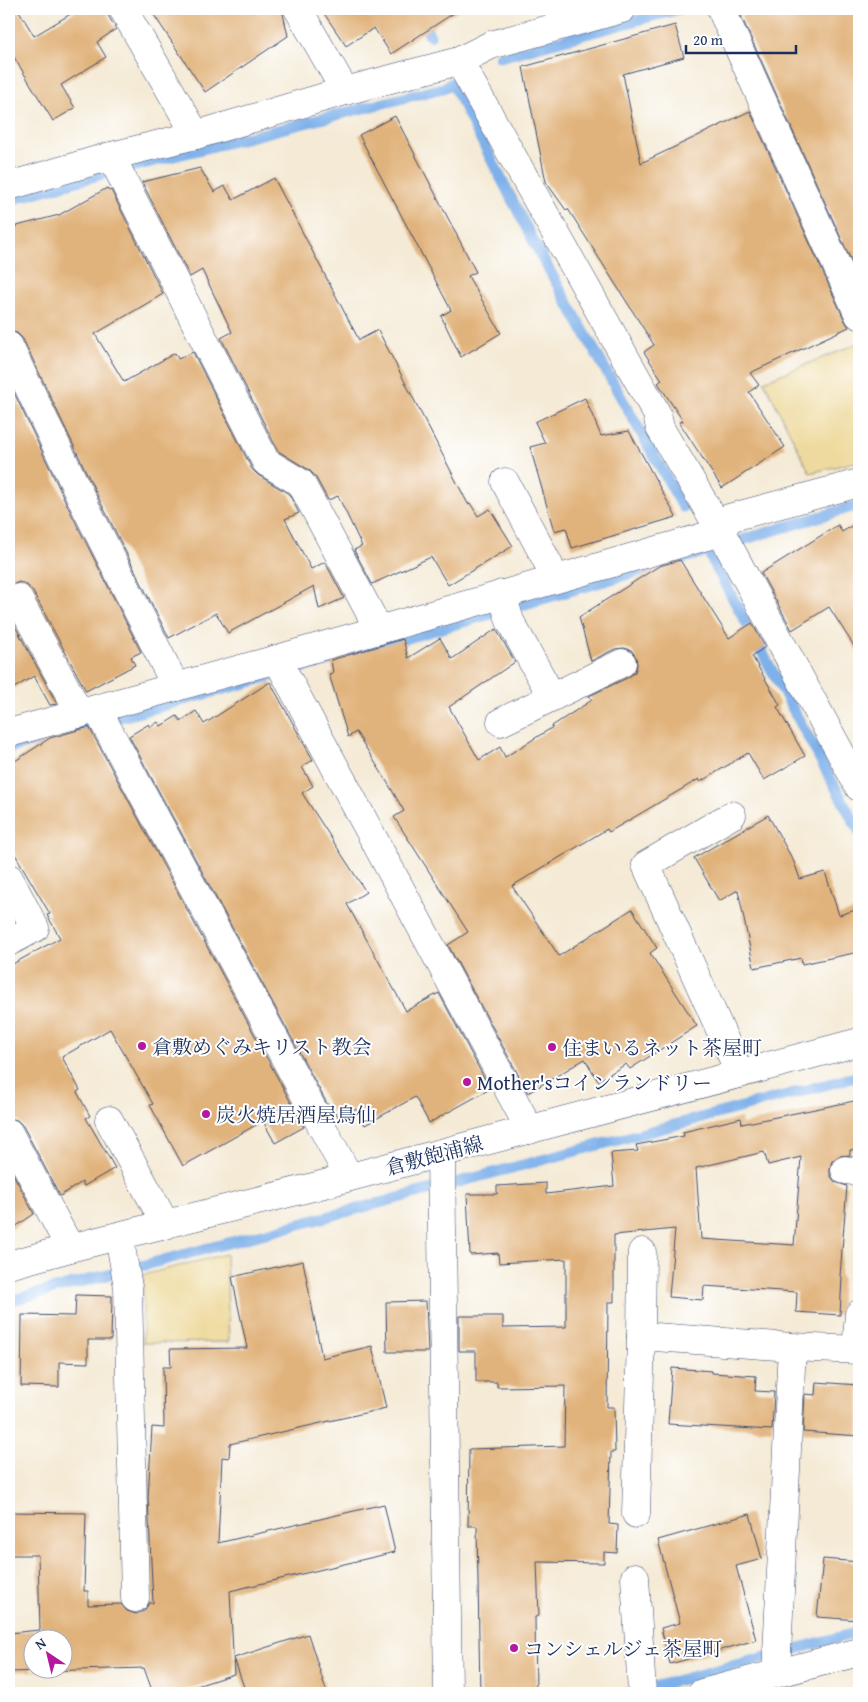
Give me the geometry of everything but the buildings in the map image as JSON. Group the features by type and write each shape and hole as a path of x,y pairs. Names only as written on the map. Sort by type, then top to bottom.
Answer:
{"street":[{"path":"123,9 196,135"},
{"path":"298,9 346,91"},
{"path":"9,186 116,166 196,135 346,91 459,61 555,17 622,9"},
{"path":"721,9 859,316"},
{"path":"459,61 657,414 660,428 721,532 859,787"},
{"path":"116,166 266,462 302,483 379,630"},
{"path":"9,346 86,508 176,687"},
{"path":"505,482 548,565 553,580"},
{"path":"9,733 97,718 176,687 282,669 379,630 505,606 553,580 721,532 729,518 859,483"},
{"path":"18,598 97,718 349,1177"},
{"path":"505,606 552,696"},
{"path":"501,722 622,663"},
{"path":"282,669 530,1130"},
{"path":"732,815 646,865 740,1074"},
{"path":"9,878 35,928 9,942"},
{"name":"倉敷飽浦線","path":"9,1265 349,1177 441,1176 530,1130 859,1042"},
{"path":"109,1120 166,1225"},
{"path":"9,1134 70,1248"},
{"path":"441,1176 448,1693"},
{"path":"119,1236 125,1271 135,1598"},
{"path":"636,1514 642,1252"},
{"path":"641,1336 858,1350 859,1314"},
{"path":"777,1660 792,1347"},
{"path":"635,1577 641,1686"},
{"path":"702,1693 777,1660 859,1652"}],"sand":[{"path":"857,344 859,348 859,461 810,473 764,381"},
{"path":"226,1254 229,1342 143,1343 143,1275"}],"waterway":[{"path":"416,9 430,36"},
{"path":"500,57 679,9"},
{"path":"9,200 99,175 443,88 452,83 539,252 683,507"},
{"path":"742,540 859,505"},
{"path":"9,748 380,646 701,553"},
{"path":"711,558 859,831"},
{"path":"9,1301 859,1076"},
{"path":"642,1690 859,1632"}],"place":[{"name":"倉敷めぐみキリスト教会","path":"142,1046"},
{"name":"住まいるネット茶屋町","path":"552,1047"},
{"name":"Mother'sコインランドリー","path":"467,1082"},
{"name":"炭火焼居酒屋鳥仙","path":"206,1114"},
{"name":"コンシェルジェ茶屋町","path":"514,1648"}]}
